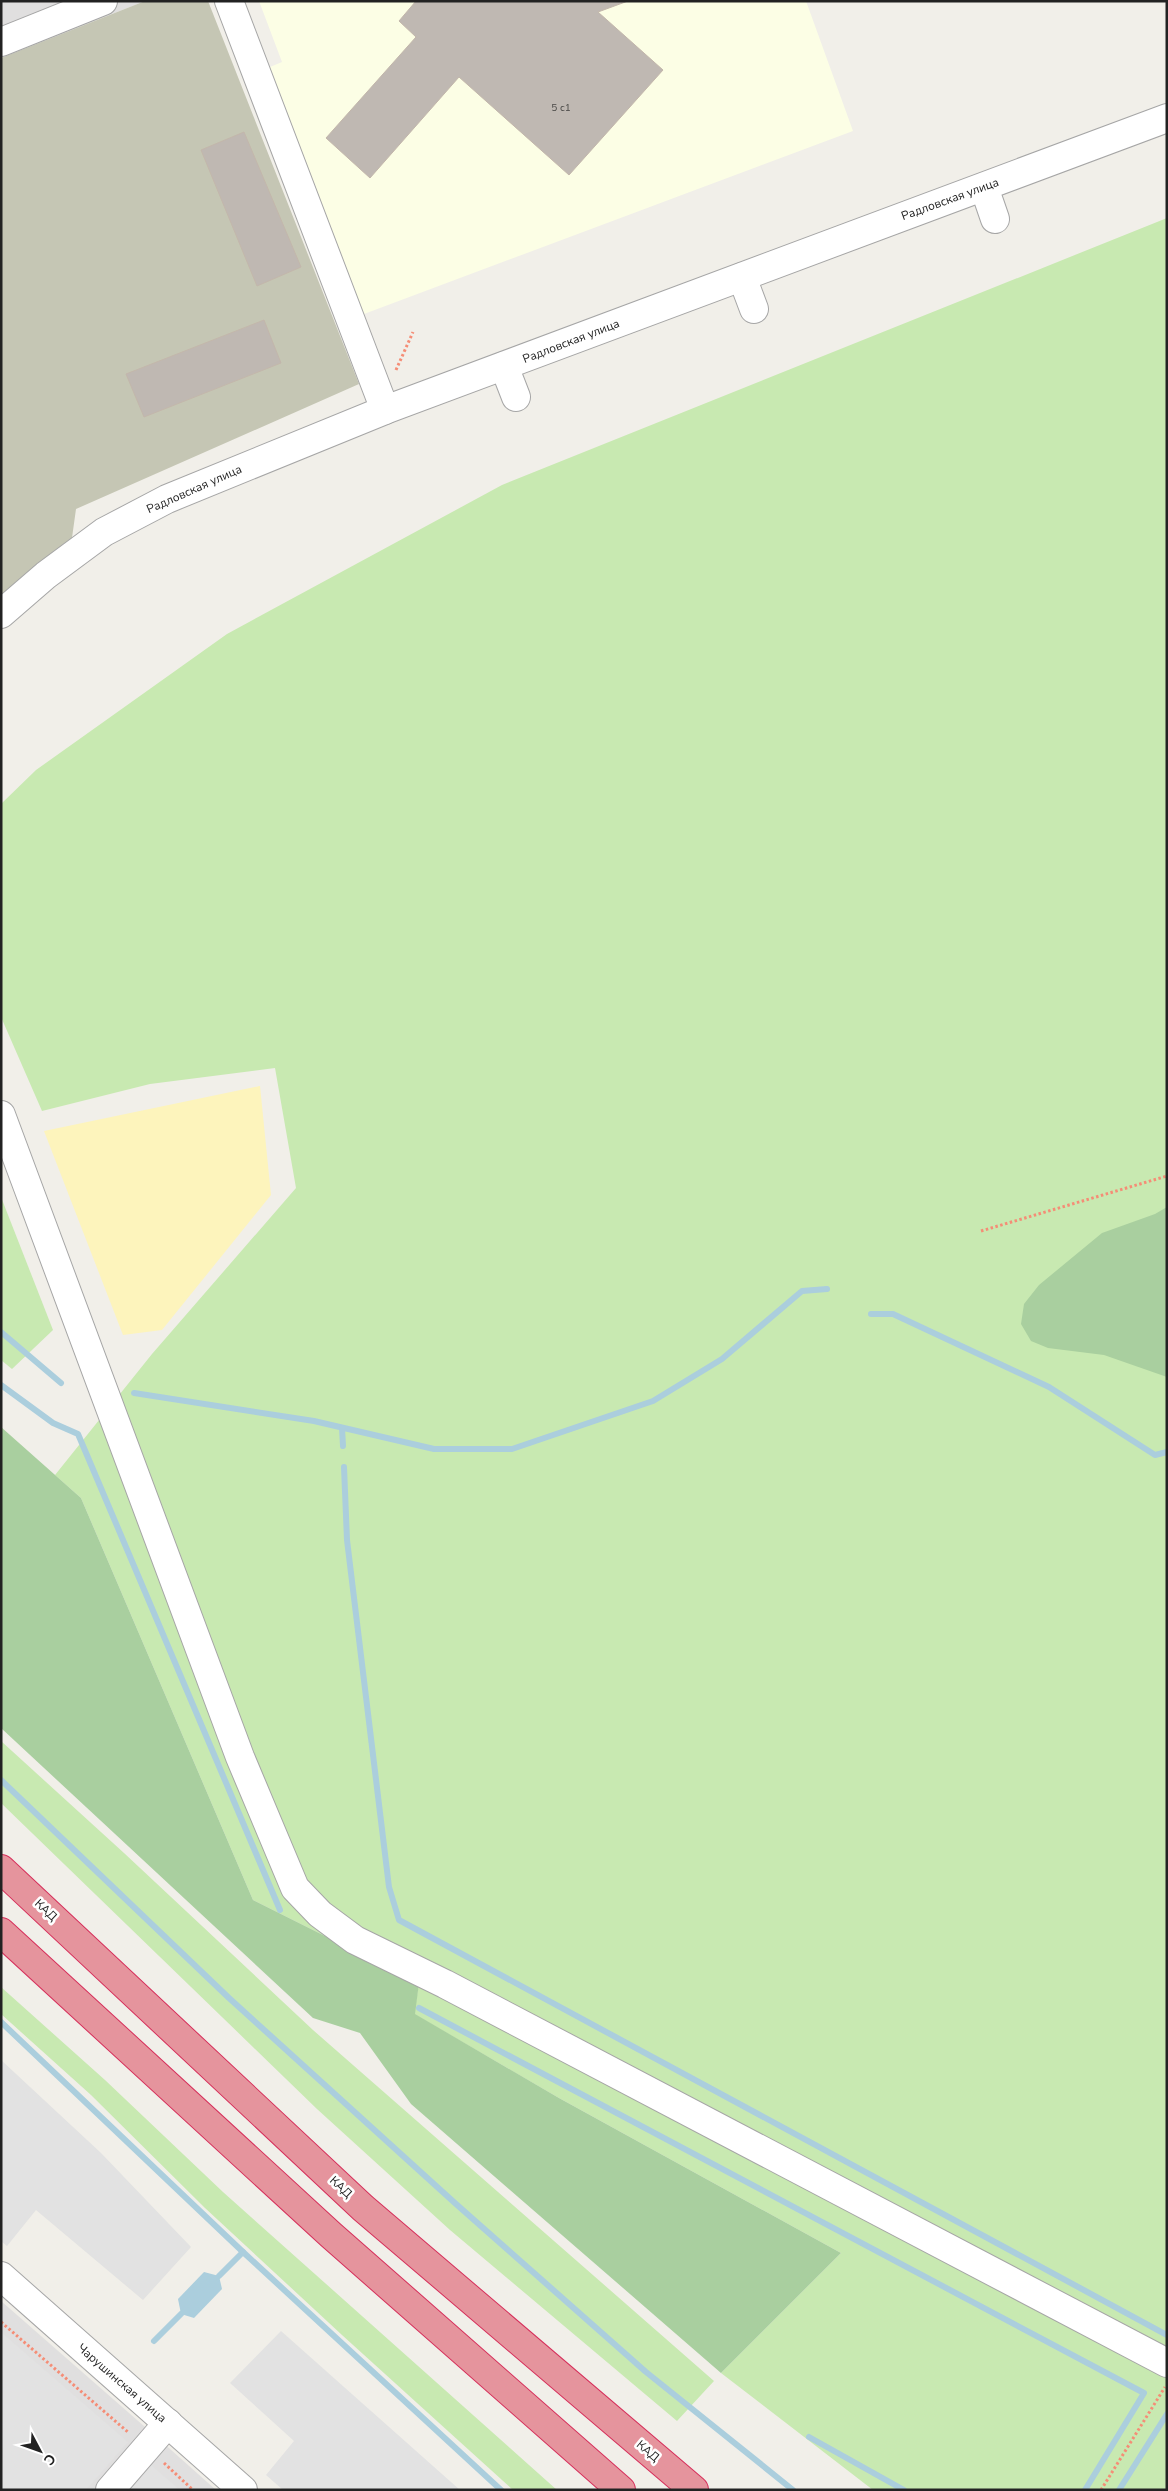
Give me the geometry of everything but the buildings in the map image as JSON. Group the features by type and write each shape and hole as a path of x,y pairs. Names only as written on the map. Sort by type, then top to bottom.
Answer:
{"highway":[{"name":"КАД","path":"1,1868 363,2208 694,2490"},
{"path":"1,1932 331,2235 621,2490"}],"street":[{"path":"1,42 103,1"},
{"path":"229,1 385,410"},
{"name":"Радловская улица","path":"1,614 46,575 104,532 166,499 385,410 1167,118"},
{"path":"984,187 995,219"},
{"path":"742,277 754,309"},
{"path":"504,366 516,397"},
{"path":"1,1115 240,1757 294,1888 320,1914 355,1940 445,1984 1167,2363"},
{"name":"Чарушинская улица","path":"1,2276 243,2490"},
{"path":"110,2490 168,2423"}],"path":[{"path":"393,376 413,332"},
{"path":"981,1231 1167,1176"},
{"path":"1,2322 193,2490"},
{"path":"1101,2490 1167,2384"}],"shaded area":[{"path":"1,1 145,1 1,58"},
{"path":"145,1 208,1 359,384 76,509 71,545 1,602 1,58"},
{"path":"259,1 806,1 853,131 364,314 270,67 282,62"},
{"path":"1,2060 101,2153 191,2247 143,2300 36,2210 7,2246 1,2241"},
{"path":"1,2301 161,2441 216,2490 1,2490"},
{"path":"281,2331 460,2490 283,2490 266,2475 294,2441 230,2383"},
{"path":"1,2332 128,2442 86,2490 1,2490"},
{"path":"150,2464 180,2490 128,2490"}],"green space":[{"path":"1167,218 1167,2490 873,2490 721,2373 841,2253 559,2098 414,2014 419,1983 253,1900 81,1498 55,1475 152,1354 296,1188 275,1068 150,1084 42,1111 1,1017 1,804 36,770 227,634 502,485"},
{"path":"1,1197 53,1330 12,1369 1,1360"},
{"path":"1167,1207 1167,1377 1104,1355 1048,1348 1031,1341 1021,1324 1024,1304 1039,1285 1102,1233 1155,1214"},
{"path":"1,1427 81,1498 253,1900 419,1983 415,2014 559,2098 841,2253 721,2373 411,2104 360,2033 313,2018 1,1728"},
{"path":"1,1741 313,2030 714,2381 677,2421 450,2230 317,2109 1,1803"},
{"path":"1,1987 105,2080 223,2192 557,2490 513,2490 205,2208 91,2095 1,2014"}],"sand":[{"path":"260,1086 271,1195 162,1330 123,1335 44,1131"}],"water":[{"path":"204,2272 219,2276 222,2289 194,2318 181,2314 178,2299"}],"waterway":[{"path":"134,1393 314,1421 434,1449 512,1449 653,1401 722,1359 802,1291 827,1289"},
{"path":"871,1314 893,1314 1049,1387 1155,1455 1167,1452"},
{"path":"1,1332 61,1383"},
{"path":"1,1385 53,1423 78,1434 280,1910"},
{"path":"342,1428 343,1446"},
{"path":"344,1467 347,1540 389,1887 399,1920 1167,2335"},
{"path":"1,1780 229,1998 456,2204 646,2372 793,2490"},
{"path":"419,2008 1144,2393 1085,2490"},
{"path":"1,2022 243,2252 501,2490"},
{"path":"219,2276 243,2252"},
{"path":"154,2341 181,2314"},
{"path":"1119,2490 1167,2414"},
{"path":"809,2437 904,2490"}]}
